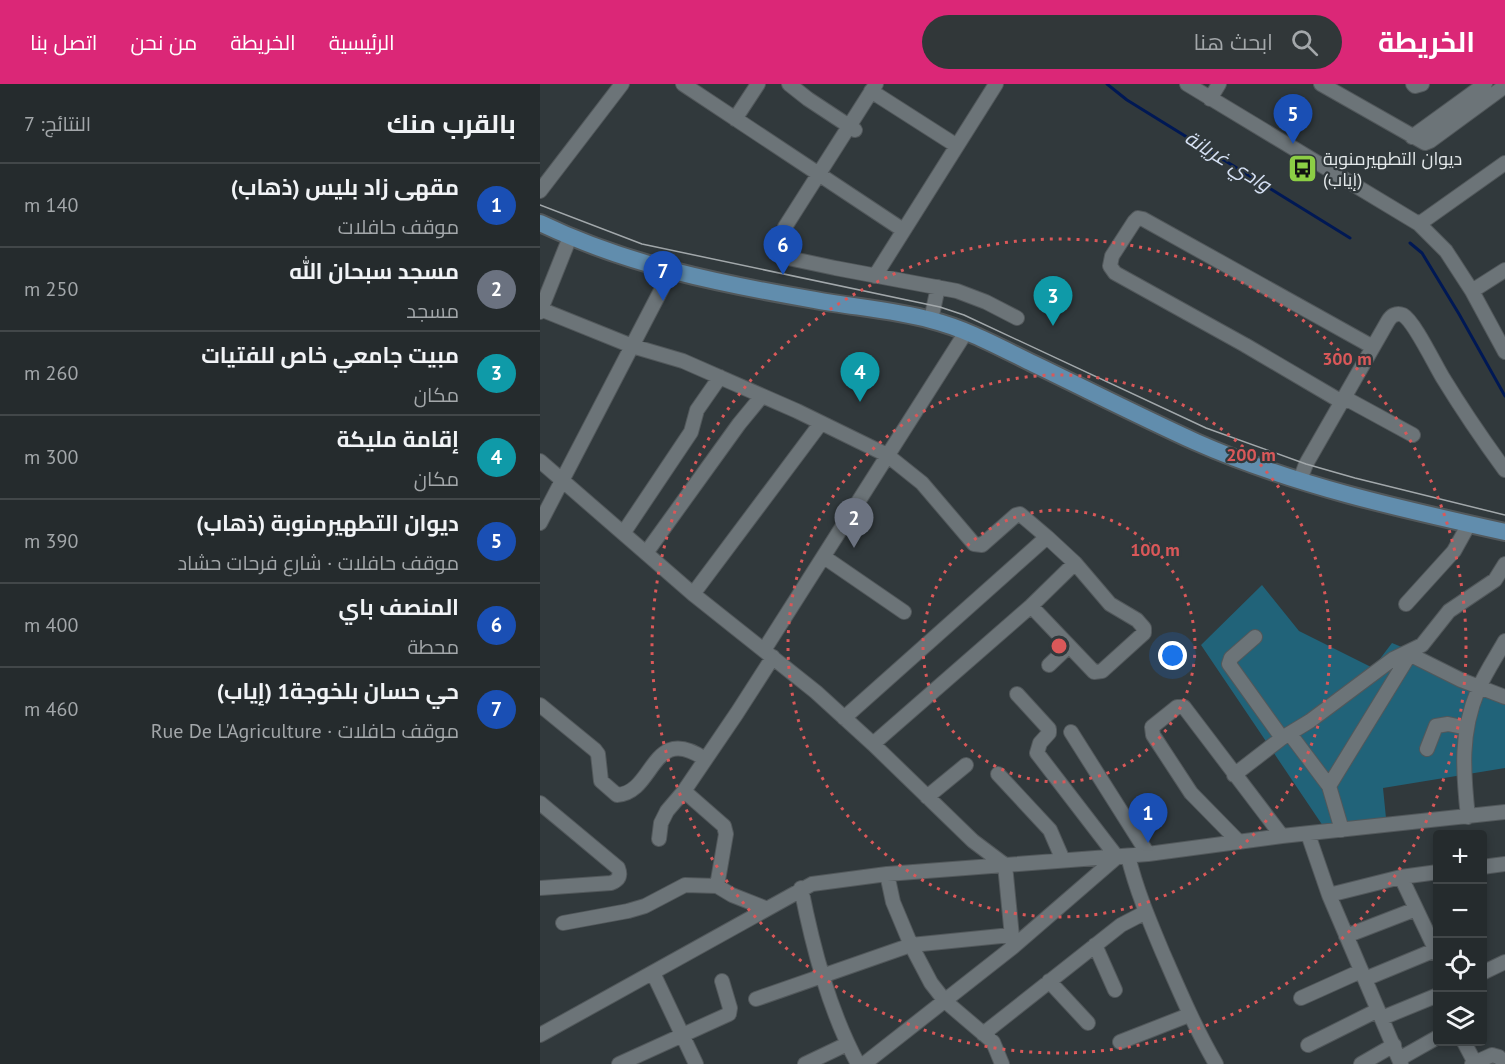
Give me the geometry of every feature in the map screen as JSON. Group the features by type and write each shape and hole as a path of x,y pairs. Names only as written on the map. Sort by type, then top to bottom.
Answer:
{"main road":[{"path":"540,223 570,237 630,259 671,271 782,295 931,320 966,332 1198,443 1300,480 1505,532"}],"street":[{"path":"540,191 622,84"},
{"path":"683,84 903,230"},
{"path":"735,119 758,84"},
{"path":"789,84 852,128"},
{"path":"874,276 996,84"},
{"path":"1187,84 1419,224 1446,251 1472,291 1505,352"},
{"path":"1210,99 1219,84"},
{"path":"1321,84 1412,137 1493,87"},
{"path":"1413,84 1415,86 1422,84"},
{"path":"957,146 877,89 822,176 793,231 782,240 781,252 788,258 938,287 972,296 1017,318"},
{"path":"1419,224 1505,163"},
{"path":"1373,347 1143,219 1138,218 1134,222 1112,256 1110,266 1115,273 1343,400 1413,435"},
{"path":"570,237 540,310 632,346 683,361 888,454 922,483 974,544 982,545 1020,514 1075,564 1110,604 1137,620 1144,628 1144,633 1102,671 1097,672 1089,668 1031,606"},
{"path":"1472,291 1505,270"},
{"path":"540,524 671,271"},
{"path":"931,320 938,287"},
{"path":"1300,480 1388,321 1394,315 1399,314 1411,324 1442,377 1505,470"},
{"path":"659,839 663,817 684,791 737,714 824,557 966,332"},
{"path":"624,532 691,432 697,410 720,377"},
{"path":"646,553 739,424 762,396"},
{"path":"693,594 821,423"},
{"path":"540,461 693,594 769,653 844,718 973,841 1005,865 1012,941"},
{"path":"1406,604 1454,551 1469,524"},
{"path":"844,718 1047,537"},
{"path":"824,557 904,612"},
{"path":"873,744 1031,606 1075,564"},
{"path":"1234,775 1393,659 1422,645 1454,606 1495,580 1505,564"},
{"path":"1255,637 1231,658 1229,664 1329,786 1342,830"},
{"path":"1468,817 1463,773 1467,728 1479,688 1505,641"},
{"path":"1049,665 1068,647"},
{"path":"1408,653 1479,688 1505,697"},
{"path":"1329,786 1408,653"},
{"path":"1017,694 1049,729 1037,753 1122,856 1189,1015 1216,1064"},
{"path":"540,705 595,750 598,754 601,781 617,795 623,795 630,790 670,749 685,749 705,759"},
{"path":"1239,842 1191,793 1153,735 1152,727 1177,707 1184,707 1281,836"},
{"path":"1427,748 1436,726 1448,724 1467,728"},
{"path":"1071,732 1148,854"},
{"path":"927,797 966,765"},
{"path":"998,774 1050,830 1063,860"},
{"path":"684,791 724,826 726,834 717,886"},
{"path":"540,803 618,868 620,875 611,883 540,888"},
{"path":"540,1035 653,974 801,888 825,881 887,874 1148,854 1281,836 1505,812"},
{"path":"1308,834 1329,895 1400,1062 1433,1040"},
{"path":"864,1064 945,1001 1012,941 1122,856"},
{"path":"1487,867 1505,865"},
{"path":"1329,895 1401,877 1433,873"},
{"path":"887,874 893,902 911,945 931,983 945,1001 993,1042 1002,1064"},
{"path":"1401,877 1433,946"},
{"path":"563,923 617,914 645,906 685,885 717,886 765,908"},
{"path":"801,888 810,933 823,977 848,1044 858,1064"},
{"path":"1346,936 1416,909"},
{"path":"983,1034 1121,925 1146,912"},
{"path":"756,999 911,945 1012,941"},
{"path":"1095,945 1115,990"},
{"path":"1301,998 1363,975 1433,954"},
{"path":"1487,971 1505,962"},
{"path":"653,974 696,1064"},
{"path":"619,1064 636,1060 682,1035 729,1014 730,1008 722,981"},
{"path":"1049,981 1088,1023"},
{"path":"1308,1046 1380,1014 1433,996"},
{"path":"1120,1042 1189,1015"},
{"path":"805,1064 848,1044"},
{"path":"1361,1064 1394,1045"},
{"path":"1466,1046 1474,1063 1492,1054 1499,1057 1505,1064"}],"shaded area":[{"path":"1262,585 1299,631 1373,668 1392,643 1505,690 1505,768 1383,788 1386,818 1323,826 1201,645"}],"waterway":[{"name":"وادي غريانة","path":"1107,84 1127,100 1350,238"},
{"path":"1410,243 1422,253 1505,396"}],"tram line":[{"path":"540,205 642,244 940,307 964,315 1206,428 1306,464 1505,515"}],"place":[{"name":"ديوان التطهيرمنوبة (ذهاب)","path":"1293,144"},
{"name":"ديوان التطهيرمنوبة (إياب)","path":"1302,168"},
{"name":"المنصف باي","path":"783,275"},
{"name":"حي حسان بلخوجة1 (إياب)","path":"663,301"},
{"name":"مبيت جامعي خاص للفتيات","path":"1053,326"},
{"name":"إقامة مليكة","path":"860,402"},
{"name":"مسجد سبحان الله","path":"854,548"},
{"name":"مقهى زاد بليس (ذهاب)","path":"1148,843"}]}
